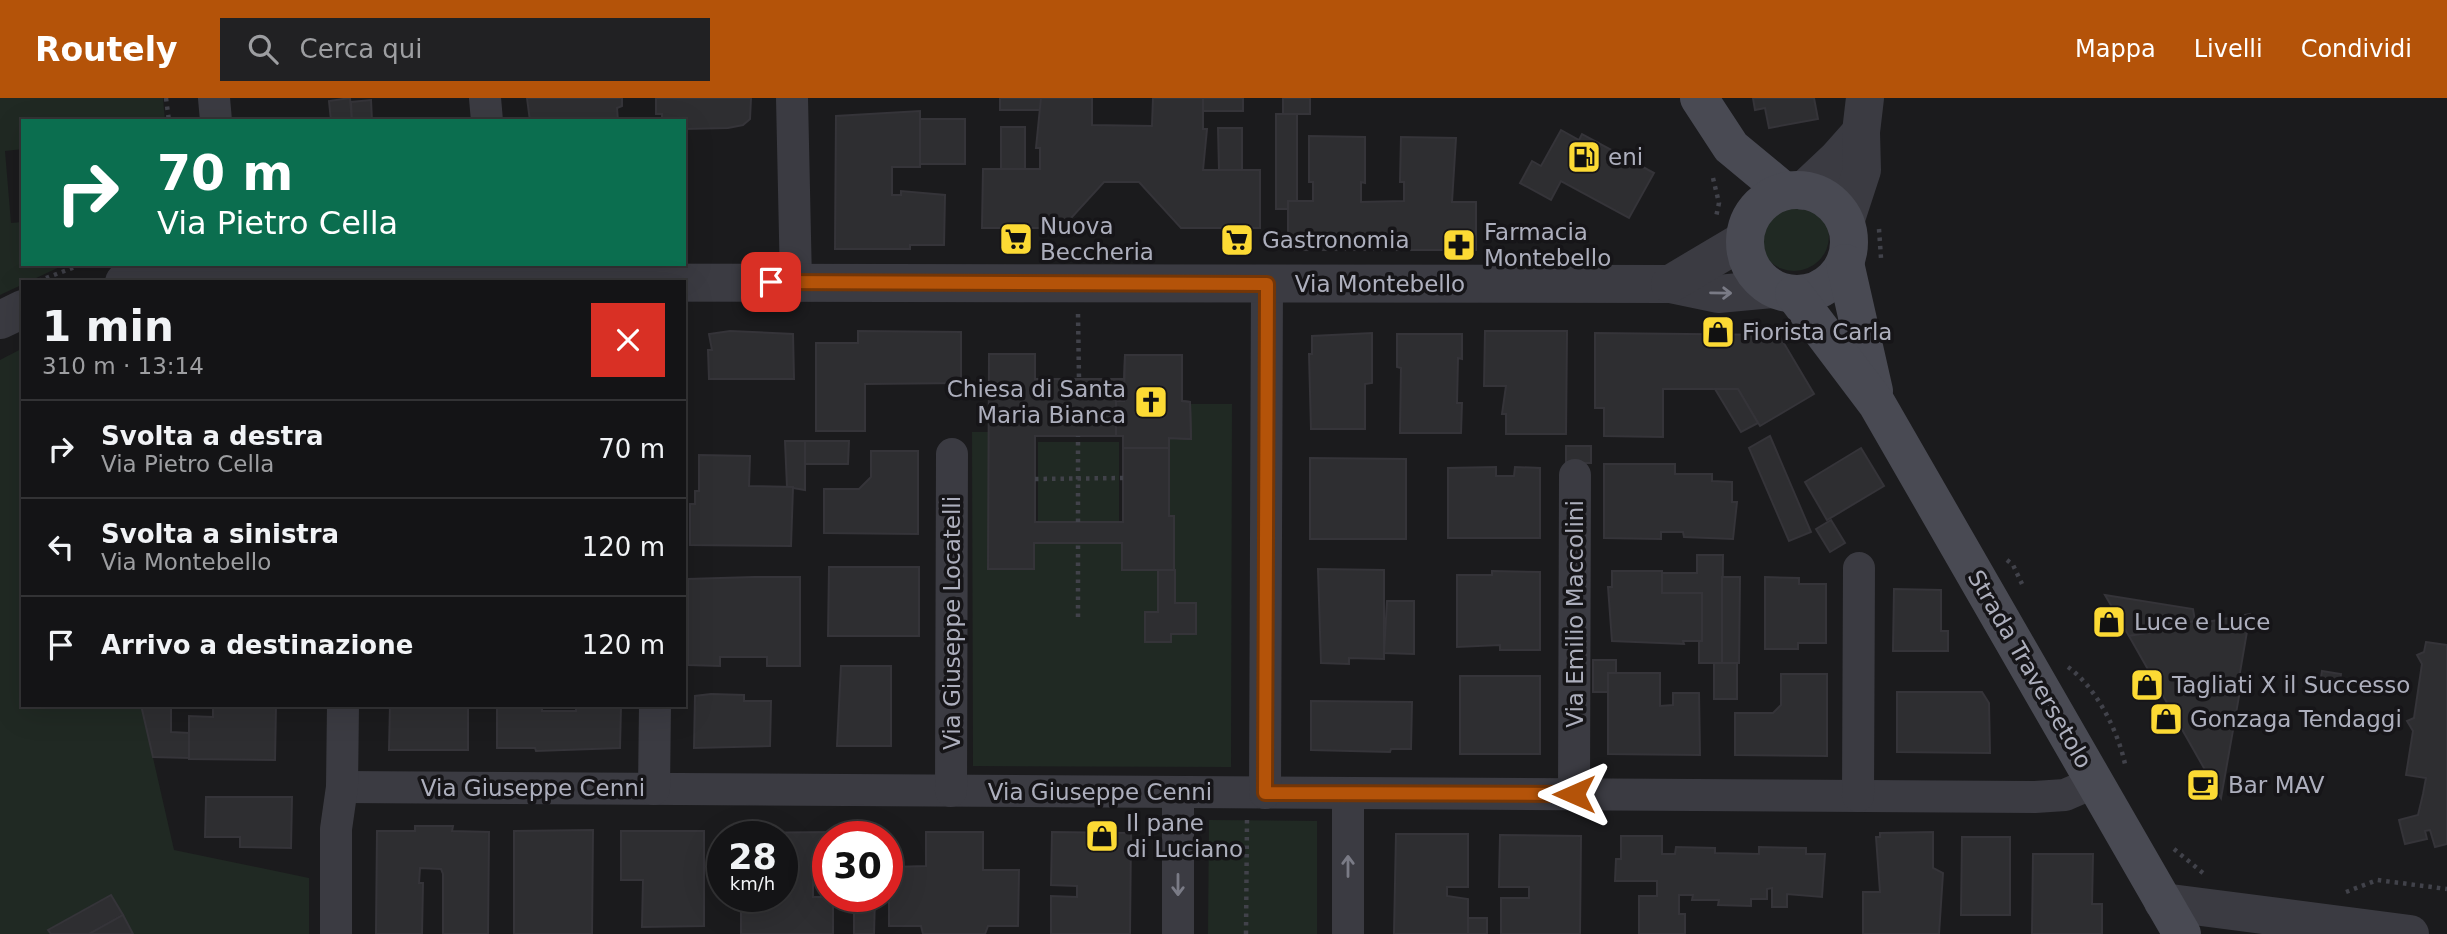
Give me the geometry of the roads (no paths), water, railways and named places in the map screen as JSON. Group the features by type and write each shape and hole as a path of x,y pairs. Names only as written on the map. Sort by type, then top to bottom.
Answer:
{"main road":[{"path":"1699,98 1731,147 1794,191 1828,201 1861,220 1849,242 1863,263 1810,293 1783,292 1751,268 1731,147"},
{"path":"1746,231 1767,200 1794,191"},
{"name":"Strada Traversetolo","path":"1863,263 1877,404"},
{"name":"Strada Traversetolo","path":"1783,292 1877,404 2111,777 2172,918"}],"street":[{"path":"214,98 216,119"},
{"path":"485,98 487,119"},
{"path":"792,98 796,282"},
{"path":"1794,191 1838,159 1863,115"},
{"path":"1861,220 1863,115"},
{"path":"1670,284 1746,231"},
{"name":"Via Montebello","path":"145,280 230,272 332,280"},
{"name":"Via Montebello","path":"362,280 494,272 796,282 1670,284 1718,294 1783,292"},
{"path":"1262,805 1267,284"},
{"path":"0,320 21,310"},
{"name":"Via Giuseppe Locatelli","path":"951,791 952,454"},
{"name":"Via Emilio Maccolini","path":"1574,794 1576,475"},
{"path":"1858,796 1859,568"},
{"path":"335,934 336,828 342,787 343,707"},
{"path":"654,789 655,707"},
{"name":"Via Giuseppe Cenni","path":"342,787 1178,792 1262,805 1349,793 2056,796 2075,792 2111,777"},
{"path":"1178,792 1178,934"},
{"path":"1348,934 1349,793"},
{"path":"2172,918 2410,934"}],"place":[{"name":"eni","path":"1584,157"},
{"name":"Nuova Beccheria","path":"1016,239"},
{"name":"Gastronomia","path":"1237,240"},
{"name":"Farmacia Montebello","path":"1459,245"},
{"name":"Fiorista Carla","path":"1718,332"},
{"name":"Chiesa di Santa Maria Bianca","path":"1151,402"},
{"name":"Luce e Luce","path":"2109,622"},
{"name":"Tagliati X il Successo","path":"2147,685"},
{"name":"Gonzaga Tendaggi","path":"2166,719"},
{"name":"Bar MAV","path":"2203,785"},
{"name":"Il pane di Luciano","path":"1102,836"}]}
